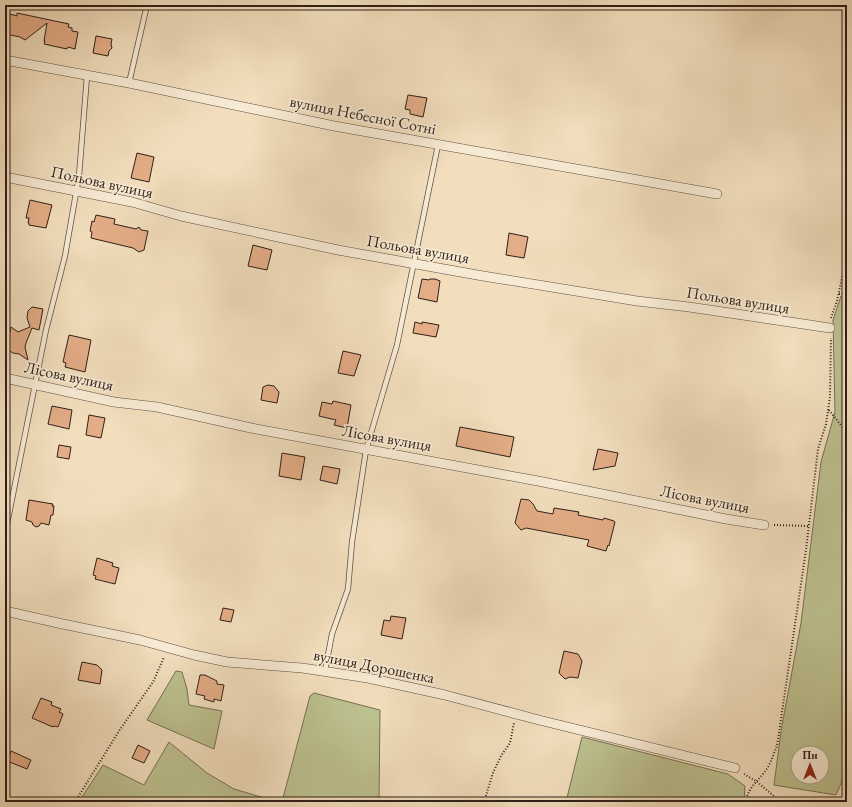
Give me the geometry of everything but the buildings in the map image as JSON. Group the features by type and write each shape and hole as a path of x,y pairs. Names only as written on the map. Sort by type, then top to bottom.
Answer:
{"street":[{"name":"вулиця Небесної Сотні","path":"5,60 129,83 334,126 716,194"},
{"name":"Польова вулиця","path":"5,177 132,202 181,216 257,233 415,263 637,301 690,307 830,328"},
{"name":"Лісова вулиця","path":"5,378 114,402 157,407 251,428 538,480 726,519 764,525"},
{"name":"вулиця Дорошенка","path":"5,611 140,640 194,656 227,662 302,668 368,678 445,695 539,720 734,768"}],"lane":[{"path":"129,83 147,5"},
{"path":"5,534 46,330 66,256 77,190 84,132 87,76"},
{"path":"325,671 332,634 348,589 352,542 366,450 398,345 438,145"}],"path":[{"path":"746,802 747,796 756,781 768,767 777,746 780,716 797,617 818,449 826,424 830,397 830,322 839,294 847,254"},
{"path":"839,294 847,291"},
{"path":"828,410 847,433"},
{"path":"764,525 809,526"},
{"path":"75,802 119,731 153,682 165,656 164,646"},
{"path":"484,802 493,773 501,756 510,743 516,714"},
{"path":"734,768 756,781 781,802"},
{"path":"844,802 847,788"}],"green space":[{"path":"847,295 847,769 836,795 774,785 781,731 801,623 821,462 835,412 833,320 841,296"},
{"path":"176,671 182,672 187,689 189,705 222,711 214,749 147,720"},
{"path":"314,693 380,710 379,802 282,802 310,696"},
{"path":"582,737 728,774 745,786 744,802 566,802"},
{"path":"169,742 207,773 234,789 278,802 93,802 82,797 103,765 144,785"}]}
